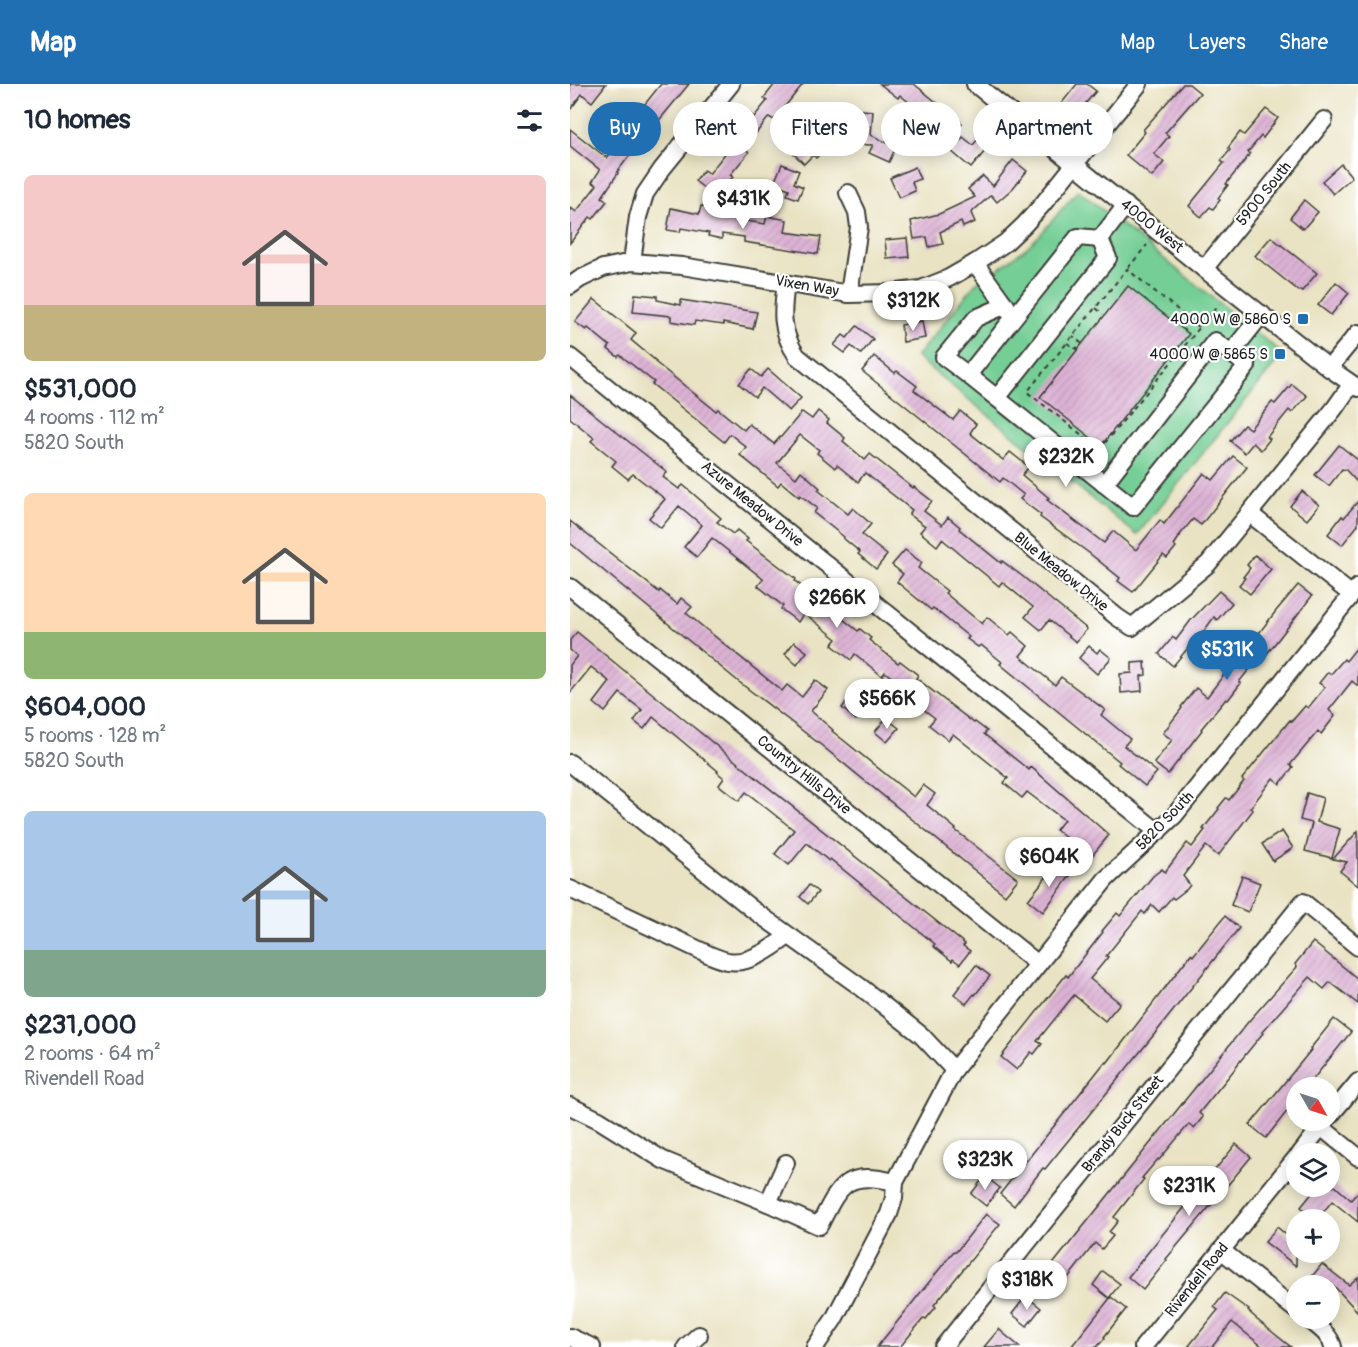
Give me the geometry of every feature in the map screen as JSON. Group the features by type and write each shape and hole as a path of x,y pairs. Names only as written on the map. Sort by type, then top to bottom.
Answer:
{"street":[{"path":"632,262 638,217 645,194 662,169 731,84"},
{"name":"4000 West","path":"975,84 1355,387"},
{"name":"Vixen Way","path":"570,286 603,268 632,262 682,266 849,294 891,293 921,289 949,278 1005,243 1042,205 1139,84"},
{"name":"5900 South","path":"1204,268 1324,120"},
{"path":"848,193 857,212 859,227 849,294"},
{"path":"1100,239 1126,205"},
{"path":"968,375 1009,311 1078,237 1100,239"},
{"path":"997,398 1107,258 1100,239"},
{"path":"975,263 1009,311"},
{"name":"Blue Meadow Drive","path":"786,283 783,321 786,337 797,356 1132,627 1208,564 1334,409 1355,387"},
{"path":"1009,311 976,318 945,357 997,398 1104,484 1133,507 1247,366 1215,341 1104,484"},
{"path":"1231,353 1262,314"},
{"path":"1329,368 1358,333"},
{"name":"Azure Meadow Drive","path":"570,357 1158,832"},
{"path":"1250,514 1355,591"},
{"name":"Country Hills Drive","path":"570,587 1038,964"},
{"name":"5820 South","path":"815,1347 834,1320 889,1214 894,1198 895,1182 954,1070 1106,879 1173,816 1355,591"},
{"path":"570,763 752,909 862,988 921,1035 954,1070"},
{"path":"570,889 727,962 738,962 751,958 788,936"},
{"name":"Brandy Buck Street","path":"943,1347 1303,902 1358,946"},
{"path":"1340,1104 1358,1082"},
{"path":"570,1106 599,1119 663,1161 819,1226 833,1198 853,1180 865,1177 895,1182"},
{"path":"1309,1143 1319,1131"},
{"path":"1334,1131 1358,1157"},
{"path":"768,1203 786,1163"},
{"name":"Rivendell Road","path":"1143,1347 1286,1170"},
{"path":"1221,1250 1286,1302"},
{"path":"1320,1329 1328,1336 1332,1347"},
{"path":"686,1347 699,1335"},
{"path":"570,1337 592,1347"}],"path":[{"path":"1147,245 1027,392 1100,449 1219,304"},
{"path":"1127,269 1199,327"},
{"path":"1096,308 1103,314"},
{"path":"1067,343 1076,349 1081,343 1073,336"}],"green space":[{"path":"1078,190 1283,354 1137,535 916,357 977,282 1026,248"}],"building":[{"path":"570,84 606,84 592,102 582,94 570,110"},
{"path":"661,84 689,84 661,118 661,102 647,102"},
{"path":"775,84 803,84 788,102 770,102 770,118 758,131 758,112 767,101 764,98"},
{"path":"880,84 914,84 936,102 909,102 900,95 898,98"},
{"path":"1077,84 1087,84 1096,91 1087,102 1063,102"},
{"path":"1183,84 1189,84 1200,93 1165,133 1169,136 1154,154 1164,162 1152,177 1126,155 1145,132 1143,130"},
{"path":"1266,109 1278,118 1263,138 1261,136 1248,152 1250,154 1226,184 1228,185 1213,209 1210,207 1201,217 1189,206 1224,163 1221,161 1240,132 1244,135"},
{"path":"869,111 873,111 871,135 881,140 881,156 892,156 889,162 869,153 873,145 869,145"},
{"path":"570,129 588,143 588,156 607,158 609,156 629,156 602,197 607,201 593,219 590,217 570,243 570,207 576,212 597,185 592,182 600,170 570,146"},
{"path":"963,137 973,145 973,156 981,156 971,168 957,156 961,156"},
{"path":"723,156 746,156 730,175 733,177 716,198 695,181 704,170 709,174"},
{"path":"796,156 812,156 804,164"},
{"path":"1013,160 1027,171 997,202 991,195 971,213 975,222 963,227 961,222 940,232 943,244 929,247 927,237 914,239 911,221 939,214 975,197 968,189 983,176 993,186"},
{"path":"782,164 799,171 794,183 803,187 798,199 787,195 789,189 774,183"},
{"path":"1341,164 1352,177 1333,194 1322,181"},
{"path":"915,167 920,179 912,182 915,191 899,198 890,178"},
{"path":"1304,200 1318,212 1303,229 1290,218"},
{"path":"701,206 721,209 720,217 765,224 767,216 787,220 785,232 821,237 818,254 744,242 744,237 722,234 722,239 708,236 709,233 681,228 680,232 667,230 671,208 699,214"},
{"path":"1271,237 1317,273 1302,291 1255,256"},
{"path":"907,238 909,257 887,259 885,240"},
{"path":"1336,282 1349,293 1331,315 1318,305"},
{"path":"1128,286 1189,334 1101,446 1040,397"},
{"path":"635,294 657,296 657,300 681,305 681,300 757,312 753,329 723,323 723,325 695,321 694,325 671,321 671,316 633,312"},
{"path":"594,299 636,333 631,340 655,362 716,411 718,409 744,430 749,424 774,444 802,412 812,419 818,411 829,420 827,423 845,438 843,441 865,460 870,454 932,501 924,511 942,525 948,517 960,527 959,529 1001,563 1002,561 1022,576 1087,629 1076,642 1049,620 1041,630 1025,617 1033,607 1002,582 999,586 942,539 937,546 920,532 925,526 909,514 912,510 865,473 858,482 837,465 835,468 817,453 819,450 800,435 777,463 796,478 801,471 820,488 818,490 848,514 853,508 871,524 862,535 887,555 876,569 858,554 860,552 844,537 814,513 817,508 781,482 778,486 740,455 746,447 730,434 724,442 652,384 654,382 620,355 618,357 608,349 610,346 588,328 586,330 575,322"},
{"path":"922,321 925,338 903,342 901,325"},
{"path":"857,326 873,339 861,354 851,346 845,353 834,345 843,335 847,338"},
{"path":"874,356 895,373 897,371 917,386 914,390 953,420 960,411 976,424 970,433 1003,460 1010,452 1029,467 1022,475 1049,498 1047,500 1104,543 1113,531 1136,550 1160,520 1164,524 1204,473 1213,480 1233,456 1247,467 1201,525 1193,519 1179,536 1174,545 1176,547 1167,558 1163,555 1133,592 1118,581 1120,578 1089,553 1040,517 1041,515 1020,499 1024,495 1003,478 1000,482 862,371"},
{"path":"751,369 761,377 768,369 801,398 789,411 762,388 755,397 739,384"},
{"path":"1292,384 1307,396 1292,413 1289,410 1267,437 1270,439 1261,450 1253,443 1245,453 1230,441 1244,425 1250,429 1272,402 1275,404"},
{"path":"570,395 667,472 663,477 679,489 683,485 721,518 717,522 733,534 737,530 748,539 746,541 796,579 795,581 858,631 860,629 871,638 869,640 898,663 900,661 918,675 916,678 987,731 984,734 1029,770 1031,767 1109,835 1086,863 1072,852 1077,847 1056,830 1064,820 1027,792 1022,798 1004,783 1008,778 953,734 948,740 929,725 935,718 914,702 917,698 885,672 882,676 855,654 851,660 832,645 837,639 804,613 798,622 781,609 783,606 758,586 763,579 712,538 697,557 684,547 702,525 679,506 661,528 649,518 665,499 633,474 628,479 612,466 616,461 591,441 594,438 570,418"},
{"path":"1339,445 1358,460 1358,483 1345,469 1342,469 1329,486 1315,475"},
{"path":"1302,491 1319,505 1307,520 1290,506"},
{"path":"1358,501 1358,525 1342,545 1328,534"},
{"path":"570,521 659,592 660,590 677,604 681,598 692,607 686,613 782,691 787,685 802,697 815,680 828,690 811,711 832,731 914,797 923,785 935,794 927,805 1018,879 1005,895 570,543"},
{"path":"905,550 922,563 918,568 982,624 987,617 1009,635 1012,632 1028,646 1020,656 1055,685 1061,677 1105,710 1101,715 1130,739 1124,746 1157,772 1145,786 1118,764 1120,762 1000,664 1002,662 981,645 978,647 967,639 969,637 897,582 903,574 892,565"},
{"path":"1255,555 1271,569 1250,594 1239,585 1250,568 1247,565"},
{"path":"1298,585 1312,596 1266,655 1263,652 1228,700 1226,699 1201,729 1168,774 1154,763 1172,740 1163,733 1196,688 1207,697 1229,668 1219,660 1234,641 1246,650"},
{"path":"1219,591 1232,603 1217,620 1214,617 1194,645 1192,643 1173,666 1159,654 1173,637 1176,640 1191,620"},
{"path":"577,632 965,944 963,946 970,951 960,964 953,959 952,961 933,946 935,944 807,843 789,865 775,854 794,830 746,792 739,801 719,785 724,778 718,771 653,717 644,729 634,721 642,710 620,693 605,712 594,703 610,682 591,667 570,693 570,665 577,656 570,650 570,640"},
{"path":"794,642 807,652 797,665 785,654"},
{"path":"1089,646 1097,653 1100,649 1111,658 1097,674 1079,658"},
{"path":"1358,646 1358,686 1352,681 1329,710 1335,716 1321,734 1318,731 1290,765 1293,767 1280,784 1273,778 1250,808 1253,810 1218,856 1206,846 1183,876 1190,885 1187,889 1174,899 1172,897 1159,912 1152,905 1145,914 1142,911 1090,979 1120,1003 1105,1021 1074,995 1037,1041 1042,1044 1034,1054 1031,1052 1017,1070 1001,1057 1066,975 1068,977 1117,913 1120,916 1153,876 1162,869 1165,872 1187,843 1192,847 1218,808 1226,798 1229,800 1244,781 1242,779 1290,720 1292,721 1305,706 1308,708 1325,687 1319,683 1328,672 1331,674 1344,659 1346,661"},
{"path":"1145,662 1146,675 1141,676 1142,691 1121,693 1120,674 1132,673 1132,663"},
{"path":"857,688 872,700 856,720 842,708"},
{"path":"886,718 899,728 887,742 875,732"},
{"path":"1307,793 1323,798 1317,822 1340,829 1332,858 1305,851 1312,823 1300,820"},
{"path":"1282,831 1293,848 1273,861 1262,844"},
{"path":"1358,831 1358,886 1340,871 1347,862 1333,859"},
{"path":"1056,865 1070,876 1043,912 1028,900"},
{"path":"1242,876 1260,883 1248,912 1231,905"},
{"path":"809,885 818,892 808,904 800,897"},
{"path":"1225,916 1239,928 1014,1206 1000,1194 1105,1062 1107,1063 1191,954 1193,956"},
{"path":"1313,942 1358,979 1358,1004 1330,982 1324,989 1310,977 1262,1032 1199,1113 1203,1117 1194,1128 1189,1124 1142,1178 1144,1179 1114,1217 1118,1221 1109,1232 1113,1236 1102,1249 1095,1243 1061,1287 1045,1274 1248,1022 1297,967 1295,964"},
{"path":"976,965 990,976 966,1004 954,994"},
{"path":"1334,1019 1351,1032 1315,1077 1289,1077"},
{"path":"1286,1081 1286,1113 1266,1138 1250,1125"},
{"path":"1236,1144 1251,1157 1143,1290 1128,1277"},
{"path":"985,1176 1000,1188 986,1206 971,1194"},
{"path":"1340,1190 1351,1200 1358,1192 1358,1222 1332,1201 1326,1209 1303,1209 1301,1207 1309,1197 1340,1197"},
{"path":"986,1214 1000,1224 934,1305 936,1307 900,1347 877,1347 954,1251 956,1252"},
{"path":"1277,1227 1286,1235 1286,1258 1265,1242"},
{"path":"1322,1264 1336,1275 1313,1275"},
{"path":"1103,1271 1120,1284 1109,1298 1093,1285"},
{"path":"1358,1277 1358,1312 1340,1292 1340,1278 1349,1285"},
{"path":"1225,1293 1249,1310 1256,1319 1291,1347 1263,1347 1232,1322 1212,1347 1188,1347 1218,1310 1214,1307"},
{"path":"1026,1296 1041,1308 1027,1326 1012,1314"},
{"path":"1111,1297 1126,1309 1105,1338 1097,1347 1071,1347"},
{"path":"999,1329 1003,1333 1020,1347 984,1347"}],"place":[{"name":"4000 W @ 5860 S","path":"1303,319"},
{"name":"4000 W @ 5865 S","path":"1280,354"}]}
